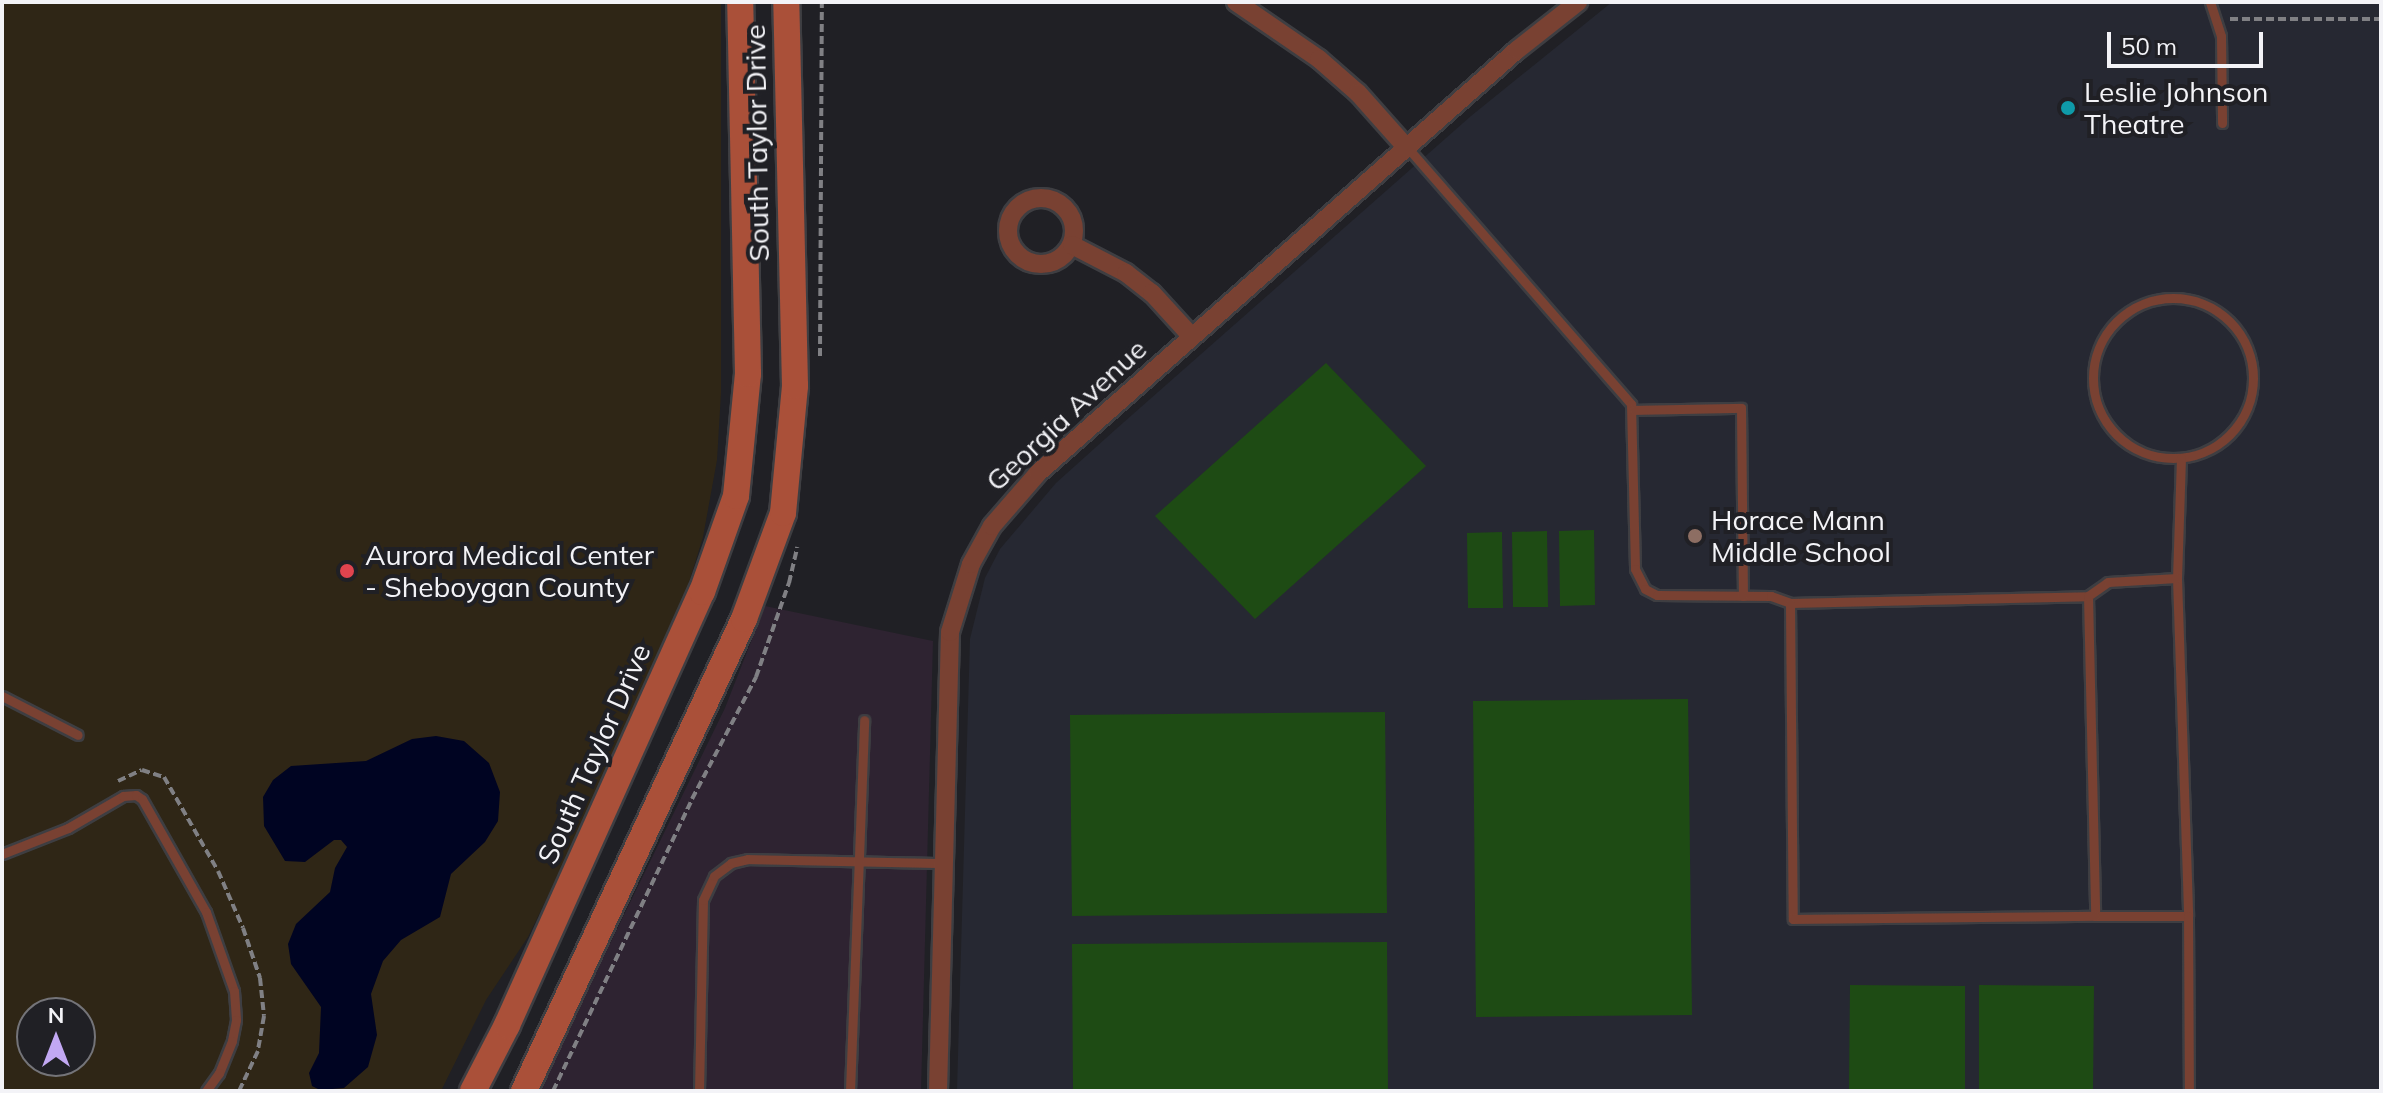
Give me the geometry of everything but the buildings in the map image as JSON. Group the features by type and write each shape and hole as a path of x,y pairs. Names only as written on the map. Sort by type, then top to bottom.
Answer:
{"main road":[{"name":"South Taylor Drive","path":"473,1091 507,1025 702,592 736,496 748,374 740,2"},
{"name":"South Taylor Drive","path":"524,1091 744,619 783,513 795,386 786,2"}],"street":[{"path":"1236,2 1319,59 1358,93 1406,147"},
{"name":"Georgia Avenue","path":"938,1091 950,632 971,564 992,526 1029,481 1406,147 1578,2"},
{"path":"1072,245 1126,273 1152,293 1192,337"}],"lane":[{"path":"2210,2 2221,36 2222,123"},
{"path":"1406,147 1616,382 1634,410 1635,569 1641,586 1657,595 1771,596 1790,603 2088,596 2108,582 2177,578"},
{"path":"2172,297 2197,301 2222,314 2240,333 2251,358 2253,386 2246,412 2230,435 2207,450 2181,458 2155,456 2131,446 2111,429 2098,408 2092,382 2095,356 2106,333 2123,314 2146,302 2172,297"},
{"path":"1634,410 1741,408 1743,596"},
{"path":"2181,458 2177,578 2188,916 2189,1091"},
{"path":"2088,596 2095,916"},
{"path":"1790,603 1793,919 2188,916"},
{"path":"2,696 78,735"},
{"path":"850,1091 864,720"},
{"path":"2,854 68,828 123,796 133,794 142,799 206,912 234,991 236,1020 232,1041 219,1073 206,1091"},
{"path":"699,1091 703,900 714,876 731,863 748,859 944,863"}],"path":[{"path":"2216,19 2381,19"}],"shaded area":[{"name":"Aurora Medical Center - Sheboygan County","path":"2,2 721,2 721,393 717,460 703,537 682,605 594,801 528,937 486,1000 441,1091 2,1091"},
{"name":"Horace Mann Middle School","path":"1612,2 2381,2 2381,1091 957,1091 970,639 985,578 1000,549 1056,483 1115,430 1471,116"},
{"path":"765,606 933,641 921,1091 538,1091 725,708"}],"green space":[{"path":"1326,363 1426,466 1255,619 1155,516"},
{"path":"1594,530 1595,605 1560,606 1559,531"},
{"path":"1547,531 1548,607 1513,607 1512,532"},
{"path":"1502,532 1503,608 1468,608 1467,533"},
{"path":"1688,699 1692,1015 1476,1017 1473,701"},
{"path":"1385,712 1387,913 1072,916 1070,715"},
{"path":"1387,942 1388,1091 1073,1091 1072,944"},
{"path":"1850,985 1965,986 1965,1091 1849,1091"},
{"path":"1979,985 2094,986 2093,1091 1979,1091"}],"water":[{"path":"436,736 464,741 489,763 500,792 498,821 485,842 451,874 440,917 401,940 383,961 371,994 377,1035 368,1067 344,1088 320,1090 312,1086 309,1073 319,1053 321,1007 291,964 288,944 296,924 330,892 335,868 347,847 341,840 334,840 305,862 285,861 264,826 263,797 273,780 291,766 366,761 412,739"}],"place":[{"name":"Leslie Johnson Theatre","path":"2068,108"},
{"name":"Horace Mann Middle School","path":"1695,536"},
{"name":"Aurora Medical Center - Sheboygan County","path":"347,571"}]}
